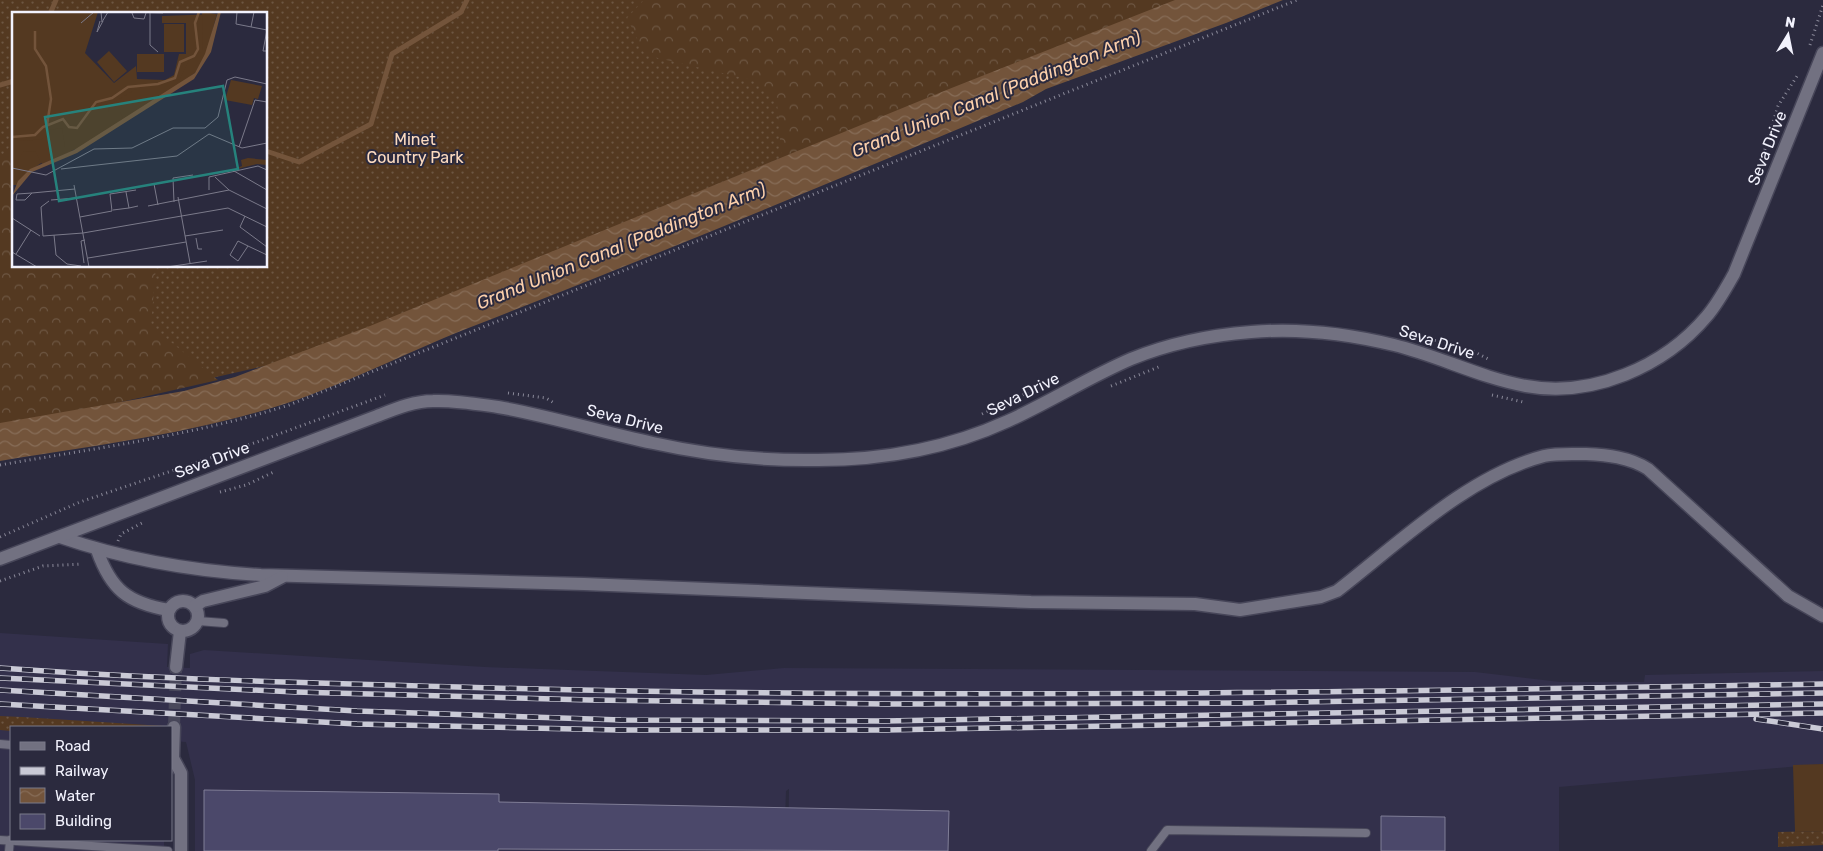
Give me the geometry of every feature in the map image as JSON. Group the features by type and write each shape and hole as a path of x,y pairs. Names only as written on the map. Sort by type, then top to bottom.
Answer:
{"street":[{"name":"Seva Drive","path":"0,559 377,416 417,403 432,401 452,401 511,410 699,452 815,460 888,456 936,446 1007,422 1134,358 1203,338 1252,331 1297,332 1364,338 1398,346 1524,386 1575,388 1600,384 1629,374 1664,354 1695,329 1720,299 1734,274 1823,53"},
{"path":"60,537 97,550 220,573 1031,602 1195,604 1240,610 1321,597 1337,591 1420,523 1466,493 1510,468 1545,456 1598,454 1637,462 1648,469 1788,596 1823,616"},
{"path":"97,550 107,573 121,592 135,602 169,610"},
{"path":"195,606 210,599 265,586 286,575"},
{"path":"186,600 198,610 198,621 188,630 180,630 175,628 168,620 169,610 176,602 186,600"},
{"path":"176,667 180,630"},
{"path":"174,727 172,758 181,773 181,851"}],"lane":[{"path":"198,621 224,623"},
{"path":"1151,851 1167,830 1366,833"},
{"path":"0,840 10,840 9,851"},
{"path":"16,841 50,847 168,851"}],"path":[{"path":"0,465 187,433 238,422 289,405 1297,0"},
{"path":"1809,47 1823,5"},
{"name":"Seva Drive","path":"1756,177 1778,106 1799,70"},
{"path":"1106,387 1167,362"},
{"path":"975,418 1044,385"},
{"path":"1491,394 1498,397"},
{"name":"Seva Drive","path":"0,537 80,502 257,442 387,395"},
{"path":"117,544 122,534 149,519"},
{"path":"0,574 1,580 43,566 81,564"}],"shaded area":[{"path":"0,633 168,644 167,667 190,668 190,654 204,650 485,667 706,675 784,668 1475,672 1560,682 1644,682 1645,675 1823,671 1823,764 1559,787 1559,851 788,851 789,789 786,791 784,851 195,851 195,780 186,742 172,741 172,726 10,726 10,841 164,841 164,851 0,851"}],"green space":[{"name":"Minet Country Park","path":"0,0 1165,0 291,360 119,399 0,417"},
{"path":"1177,0 782,163 777,102 752,80 645,55 627,18 643,1"},
{"path":"12,143 12,268 156,268 151,326 218,380 86,410 0,444 0,158"},
{"path":"0,716 164,726 10,726 10,731 0,730"},
{"path":"1823,764 1823,831 1795,832 1793,765"},
{"path":"1823,831 1823,845 1778,847 1778,832"}],"water":[{"name":"Grand Union Canal (Paddington Arm)","path":"1175,0 1283,0 1046,89 1023,102 886,160 285,404 194,428 0,461 0,423 184,391 235,377 370,326 949,89"}],"building":[{"path":"204,790 499,794 499,802 949,811 948,851 498,849 498,851 204,851"},
{"path":"1381,816 1445,817 1445,851 1381,851"}],"waterway":[{"path":"51,12 56,0"},
{"path":"268,152 299,162 371,124 392,54 461,12 467,0"},
{"path":"0,85 12,82"}],"tunnel":[{"path":"174,727 176,667"}],"railway":[{"path":"0,668 171,678 286,682 629,691 799,693 1311,692 1823,684"},
{"path":"0,678 295,692 589,700 885,704 1247,703 1823,693"},
{"path":"0,690 357,711 621,720 885,721 1823,704"},
{"path":"0,704 357,724 619,730 886,730 1823,713"},
{"path":"1756,719 1823,729"}]}
